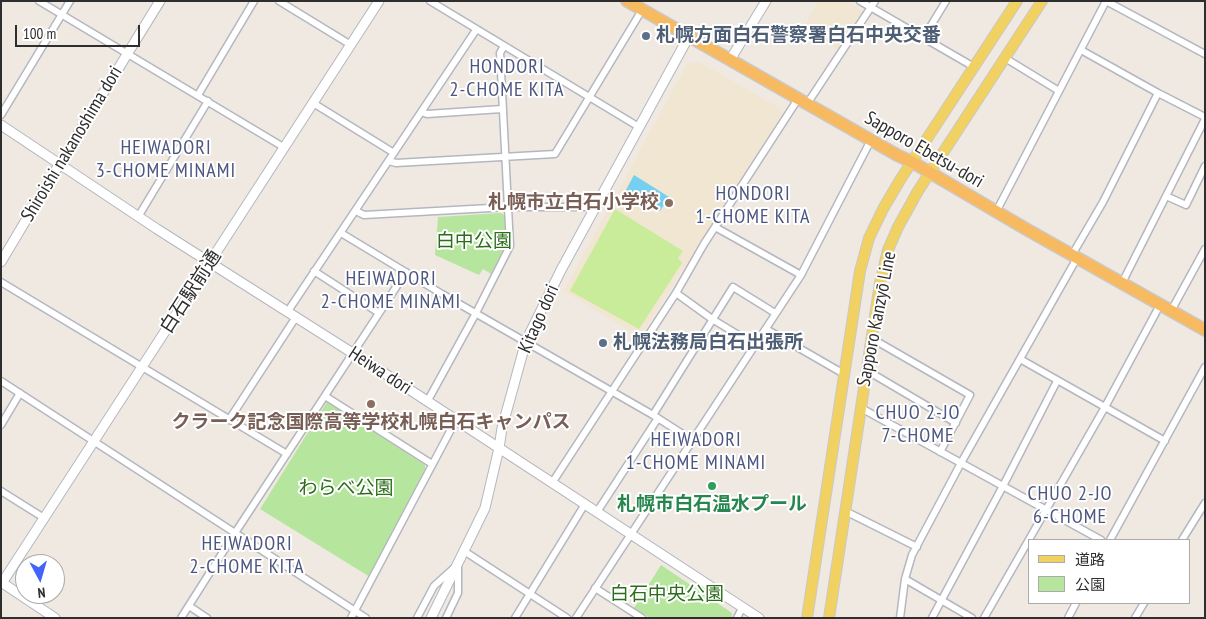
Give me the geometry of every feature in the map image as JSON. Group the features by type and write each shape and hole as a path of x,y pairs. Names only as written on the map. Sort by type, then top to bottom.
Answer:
{"highway":[{"name":"Sapporo Ebetsu-dori","path":"627,1 1205,330"}],"main road":[{"name":"Sapporo Kanzyō Line","path":"807,618 860,271 869,238 883,209 912,162 1016,1"},
{"name":"Sapporo Kanzyō Line","path":"829,618 866,370 880,283 888,250 898,227 918,191 1042,1"}],"street":[{"path":"39,1 284,148"},
{"path":"1,115 70,1"},
{"name":"Shiroishi nakanoshima dori","path":"1,262 160,1"},
{"path":"198,95 254,1"},
{"path":"279,1 351,45"},
{"name":"白石駅前通","path":"2,583 379,1"},
{"path":"430,1 639,127"},
{"path":"730,60 766,1"},
{"path":"860,1 974,67"},
{"path":"552,483 676,293 715,227 875,1"},
{"path":"924,37 946,1"},
{"path":"996,212 1106,1 1205,54"},
{"path":"390,161 396,163 555,154 642,10"},
{"path":"288,311 476,30"},
{"name":"Kitago dori","path":"431,618 485,508 500,448 502,428 526,341 561,270 690,36"},
{"path":"428,402 509,252 500,53 504,46"},
{"path":"1081,50 1205,118 1122,283"},
{"path":"1005,58 1059,91"},
{"path":"900,618 912,555 1020,359 1158,93"},
{"path":"138,217 208,101"},
{"path":"313,103 394,153"},
{"path":"422,112 427,114 502,109"},
{"name":"Heiwa dori","path":"1,125 138,217 288,311 759,618"},
{"path":"576,618 801,275 871,140"},
{"path":"1166,196 1186,205 1205,166"},
{"path":"356,211 364,214 508,207 597,207"},
{"path":"715,227 801,275"},
{"path":"341,233 692,440"},
{"path":"1029,539 1105,407 1165,308 1205,250"},
{"path":"314,271 379,314"},
{"path":"182,618 235,533 406,272"},
{"path":"1,282 287,454"},
{"path":"598,512 733,286 775,313"},
{"path":"676,293 712,319 756,345"},
{"path":"229,420 296,317"},
{"path":"766,329 844,374"},
{"path":"872,338 970,395 940,452"},
{"path":"1020,359 1165,441"},
{"path":"1111,539 1205,367"},
{"path":"866,370 956,423"},
{"path":"1,381 366,618"},
{"path":"932,618 1057,381"},
{"path":"1,425 20,393"},
{"path":"325,396 432,464"},
{"path":"861,408 1099,539"},
{"path":"351,618 456,420"},
{"path":"1,491 44,518"},
{"path":"1183,539 1205,503"},
{"path":"515,618 585,504"},
{"path":"845,510 917,547"},
{"path":"984,618 1028,541"},
{"path":"464,551 567,618"},
{"path":"417,618 434,586 458,565"},
{"path":"446,618 458,593 458,565"},
{"path":"906,579 972,618"},
{"path":"2,583 56,618"},
{"path":"595,588 642,618"},
{"path":"1068,618 1075,604"},
{"path":"1135,618 1143,604"},
{"path":"189,606 207,618"},
{"path":"737,618 742,608"}],"shaded area":[{"path":"818,1 846,1 863,11 839,50 804,28"},
{"name":"札幌市立白石小学校","path":"699,62 781,109 782,114 640,337 564,291 687,64"}],"green space":[{"path":"615,209 683,251 678,258 682,263 639,329 570,291"},
{"name":"白中公園","path":"501,213 504,215 506,244 491,274 483,269 479,275 435,255 438,217"},
{"name":"わらべ公園","path":"327,402 425,465 425,469 370,577 260,509"},
{"name":"白石中央公園","path":"661,565 732,613 732,618 650,618 634,608"}],"water":[{"path":"634,175 669,197 660,211 626,190"}],"place":[{"name":"札幌方面白石警察署白石中央交番","path":"646,36"},
{"name":"札幌市立白石小学校","path":"669,203"},
{"name":"札幌法務局白石出張所","path":"603,343"},
{"name":"クラーク記念国際高等学校札幌白石キャンパス","path":"371,404"},
{"name":"札幌市白石温水プール","path":"712,486"}],"district":[{"name":"HONDORI 2-CHOME KITA","path":"507,78"},
{"name":"HEIWADORI 3-CHOME MINAMI","path":"166,160"},
{"name":"HONDORI 1-CHOME KITA","path":"753,206"},
{"name":"HEIWADORI 2-CHOME MINAMI","path":"391,290"},
{"name":"CHUO 2-JO 7-CHOME","path":"918,424"},
{"name":"HEIWADORI 1-CHOME MINAMI","path":"696,452"},
{"name":"CHUO 2-JO 6-CHOME","path":"1070,506"},
{"name":"HEIWADORI 2-CHOME KITA","path":"247,556"}]}
